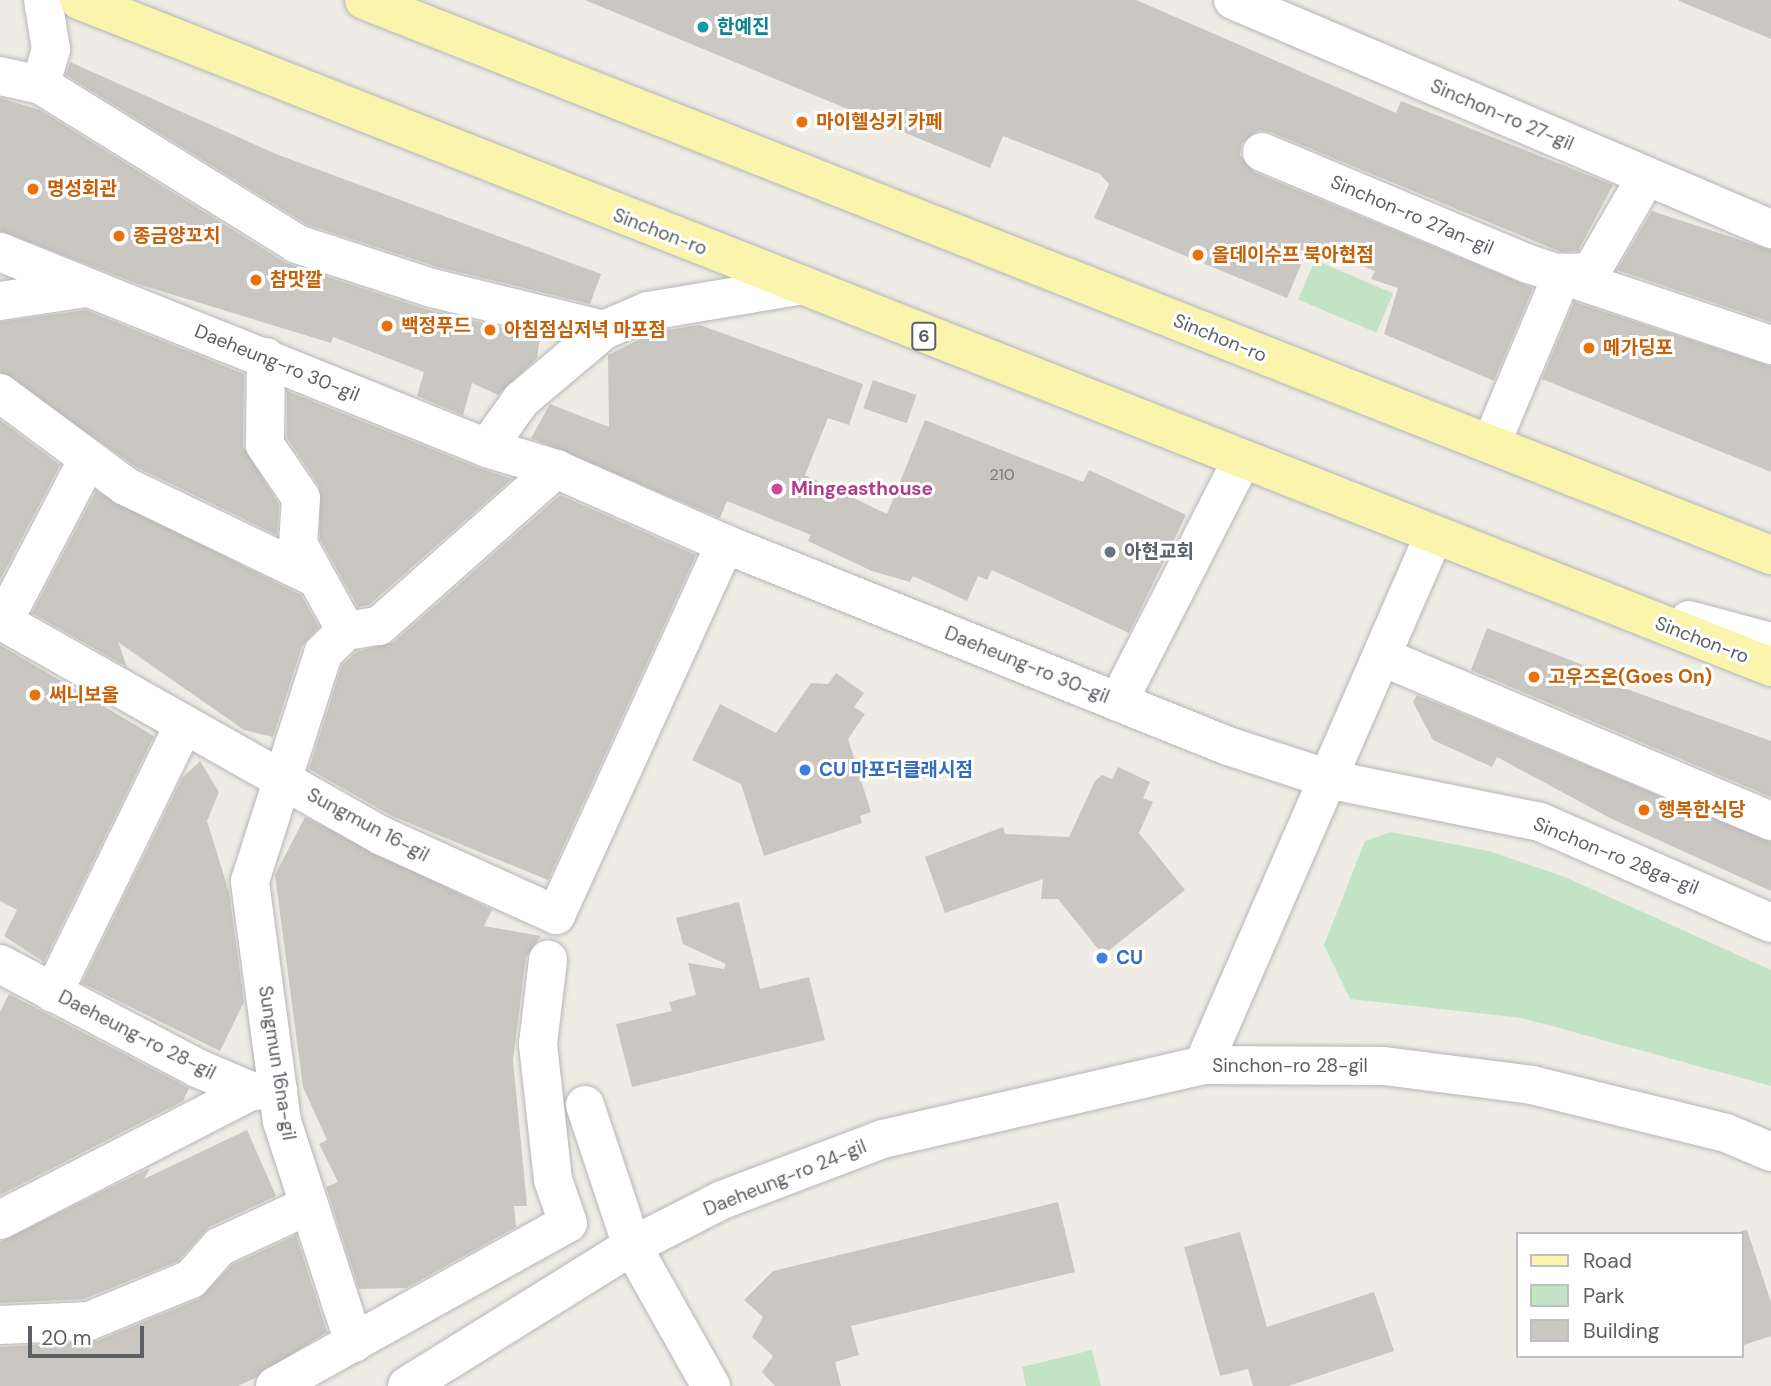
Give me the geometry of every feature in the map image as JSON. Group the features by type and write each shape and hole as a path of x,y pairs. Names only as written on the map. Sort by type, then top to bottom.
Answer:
{"main road":[{"name":"Sinchon-ro","path":"79,0 798,286 1771,667"},
{"name":"Sinchon-ro","path":"364,0 1771,555"}],"street":[{"path":"41,85 51,49 43,0"},
{"name":"Sinchon-ro 27-gil","path":"1233,0 1771,229"},
{"path":"0,76 41,85 298,244 432,288 604,330"},
{"name":"Sinchon-ro 27an-gil","path":"1262,152 1563,273 1771,345"},
{"path":"1491,444 1563,273 1591,272 1646,177"},
{"name":"Daeheung-ro 30-gil","path":"0,252 486,448 556,469 725,544 1118,702 1332,780"},
{"path":"486,448 520,400 604,330 648,311 798,286"},
{"path":"0,301 88,288"},
{"path":"266,358 265,445 301,498 298,544 346,631"},
{"path":"0,393 88,459 209,530 293,561 314,577"},
{"path":"1,621 88,459"},
{"path":"1118,702 1242,460"},
{"path":"281,778 323,653 346,631 379,626 556,469"},
{"name":"Sinchon-ro 28-gil","path":"1434,535 1332,780 1203,1065 1384,1066 1532,1085 1726,1133 1771,1152"},
{"name":"Sungmun 16-gil","path":"1,621 382,836 556,915 725,544"},
{"path":"1569,588 1771,642"},
{"path":"1385,658 1771,821"},
{"path":"53,992 184,724"},
{"name":"Sungmun 16na-gil","path":"281,778 250,881 265,1090 309,1205 354,1343"},
{"name":"Sinchon-ro 28ga-gil","path":"1332,780 1540,822 1771,922"},
{"path":"275,1386 568,1223 554,1180 538,1044 548,960"},
{"name":"Daeheung-ro 28-gil","path":"0,964 53,992 265,1090"},
{"name":"Daeheung-ro 24-gil","path":"407,1386 632,1246 722,1200 883,1139 1203,1065"},
{"path":"0,1220 265,1090"},
{"path":"585,1105 632,1246 711,1386"},
{"path":"0,1325 89,1321 191,1279 219,1247 309,1205"}],"green space":[{"path":"1315,260 1393,293 1376,333 1298,300"},
{"path":"1391,832 1489,851 1565,877 1771,970 1771,1086 1522,1018 1350,999 1324,945 1365,841"},
{"path":"1092,1350 1101,1386 1026,1386 1022,1367"}],"building":[{"path":"585,0 1136,0 1396,113 1401,101 1613,185 1578,251 1561,252 1270,132 1259,130 1242,143 1240,155 1254,172 1533,288 1494,381 1384,334 1398,288 1371,279 1375,271 1310,243 1287,298 1094,218 1109,184 1100,174 1003,136 990,168"},
{"path":"1679,0 1771,0 1771,39 1679,1"},
{"path":"70,62 276,154 601,274 590,304 438,267 306,224 66,75"},
{"path":"0,98 40,110 286,263 425,309 540,337 537,358 498,395 472,383 463,415 417,396 424,372 333,337 331,343 141,285 0,231"},
{"path":"1652,211 1771,250 1771,322 1617,270"},
{"path":"1574,302 1771,366 1771,472 1542,379"},
{"path":"86,310 244,374 243,446 279,504 277,535 136,467 0,372 0,322"},
{"path":"700,325 863,384 849,425 828,418 805,475 887,514 925,420 1083,482 1089,470 1186,515 1129,633 992,570 987,580 978,576 967,601 913,576 910,582 872,571 808,541 811,535 727,501 720,518 531,438 550,404 609,427 608,355 654,332"},
{"path":"873,380 916,395 907,423 863,408"},
{"path":"287,391 512,479 369,605 358,607 320,539 319,486 287,438"},
{"path":"0,420 60,465 0,580"},
{"path":"96,491 301,595 319,627 302,646 273,737 244,730 118,642 127,667 32,613"},
{"path":"560,495 696,555 548,880 392,816 309,769 342,665 356,652 394,642"},
{"path":"1487,628 1591,668 1588,675 1771,741 1771,797 1471,670"},
{"path":"0,645 154,736 44,962 4,936 17,910 0,901"},
{"path":"836,673 864,693 854,707 865,714 848,739 871,812 860,816 862,823 764,856 741,784 692,760 720,704 776,733 811,683 828,684"},
{"path":"1417,695 1771,842 1771,891 1610,818 1497,757 1492,767 1433,740 1413,702"},
{"path":"200,761 219,792 207,821 229,892 244,1002 220,1051 82,983 182,778"},
{"path":"1118,767 1150,782 1143,798 1153,802 1139,833 1185,890 1103,955 1058,899 1041,899 1043,879 945,913 925,857 1003,827 1005,834 1069,837 1095,781 1102,775 1112,779"},
{"path":"305,817 492,910 484,926 541,936 526,957 513,1060 527,1206 514,1206 516,1227 406,1288 359,1289 326,1187 338,1182 319,1144 327,1140 303,1087 275,875"},
{"path":"739,902 760,989 809,977 825,1040 632,1087 616,1024 672,1011 669,1002 696,995 688,963 724,969 726,964 683,944 676,918"},
{"path":"9,994 189,1088 183,1101 0,1195 0,1012"},
{"path":"247,1130 276,1196 209,1227 178,1261 84,1299 0,1303 0,1242 150,1168 144,1179"},
{"path":"1058,1202 1075,1272 851,1326 859,1355 835,1362 841,1386 775,1386 762,1372 773,1356 752,1337 763,1317 744,1300 773,1271"},
{"path":"1747,1230 1771,1302 1771,1336 1743,1345 1743,1232 1741,1231"},
{"path":"1240,1232 1267,1327 1374,1292 1394,1351 1288,1386 1253,1386 1248,1369 1220,1376 1184,1247"},
{"path":"296,1235 327,1332 255,1378 238,1386 0,1386 0,1347 97,1341 199,1299 232,1265"}],"place":[{"name":"한예진","path":"703,27"},
{"name":"마이헬싱키 카페","path":"802,122"},
{"name":"명성회관","path":"33,189"},
{"name":"종금양꼬치","path":"119,236"},
{"name":"올데이수프 북아현점","path":"1198,255"},
{"name":"참맛깔","path":"256,280"},
{"name":"백정푸드","path":"387,326"},
{"name":"아침점심저녁 마포점","path":"490,330"},
{"name":"메가딩포","path":"1589,348"},
{"name":"Mingeasthouse","path":"777,489"},
{"name":"아현교회","path":"1110,552"},
{"name":"고우즈온(Goes On)","path":"1534,677"},
{"name":"써니보울","path":"35,695"},
{"name":"CU 마포더클래시점","path":"805,770"},
{"name":"행복한식당","path":"1644,810"},
{"name":"CU","path":"1102,958"}]}
